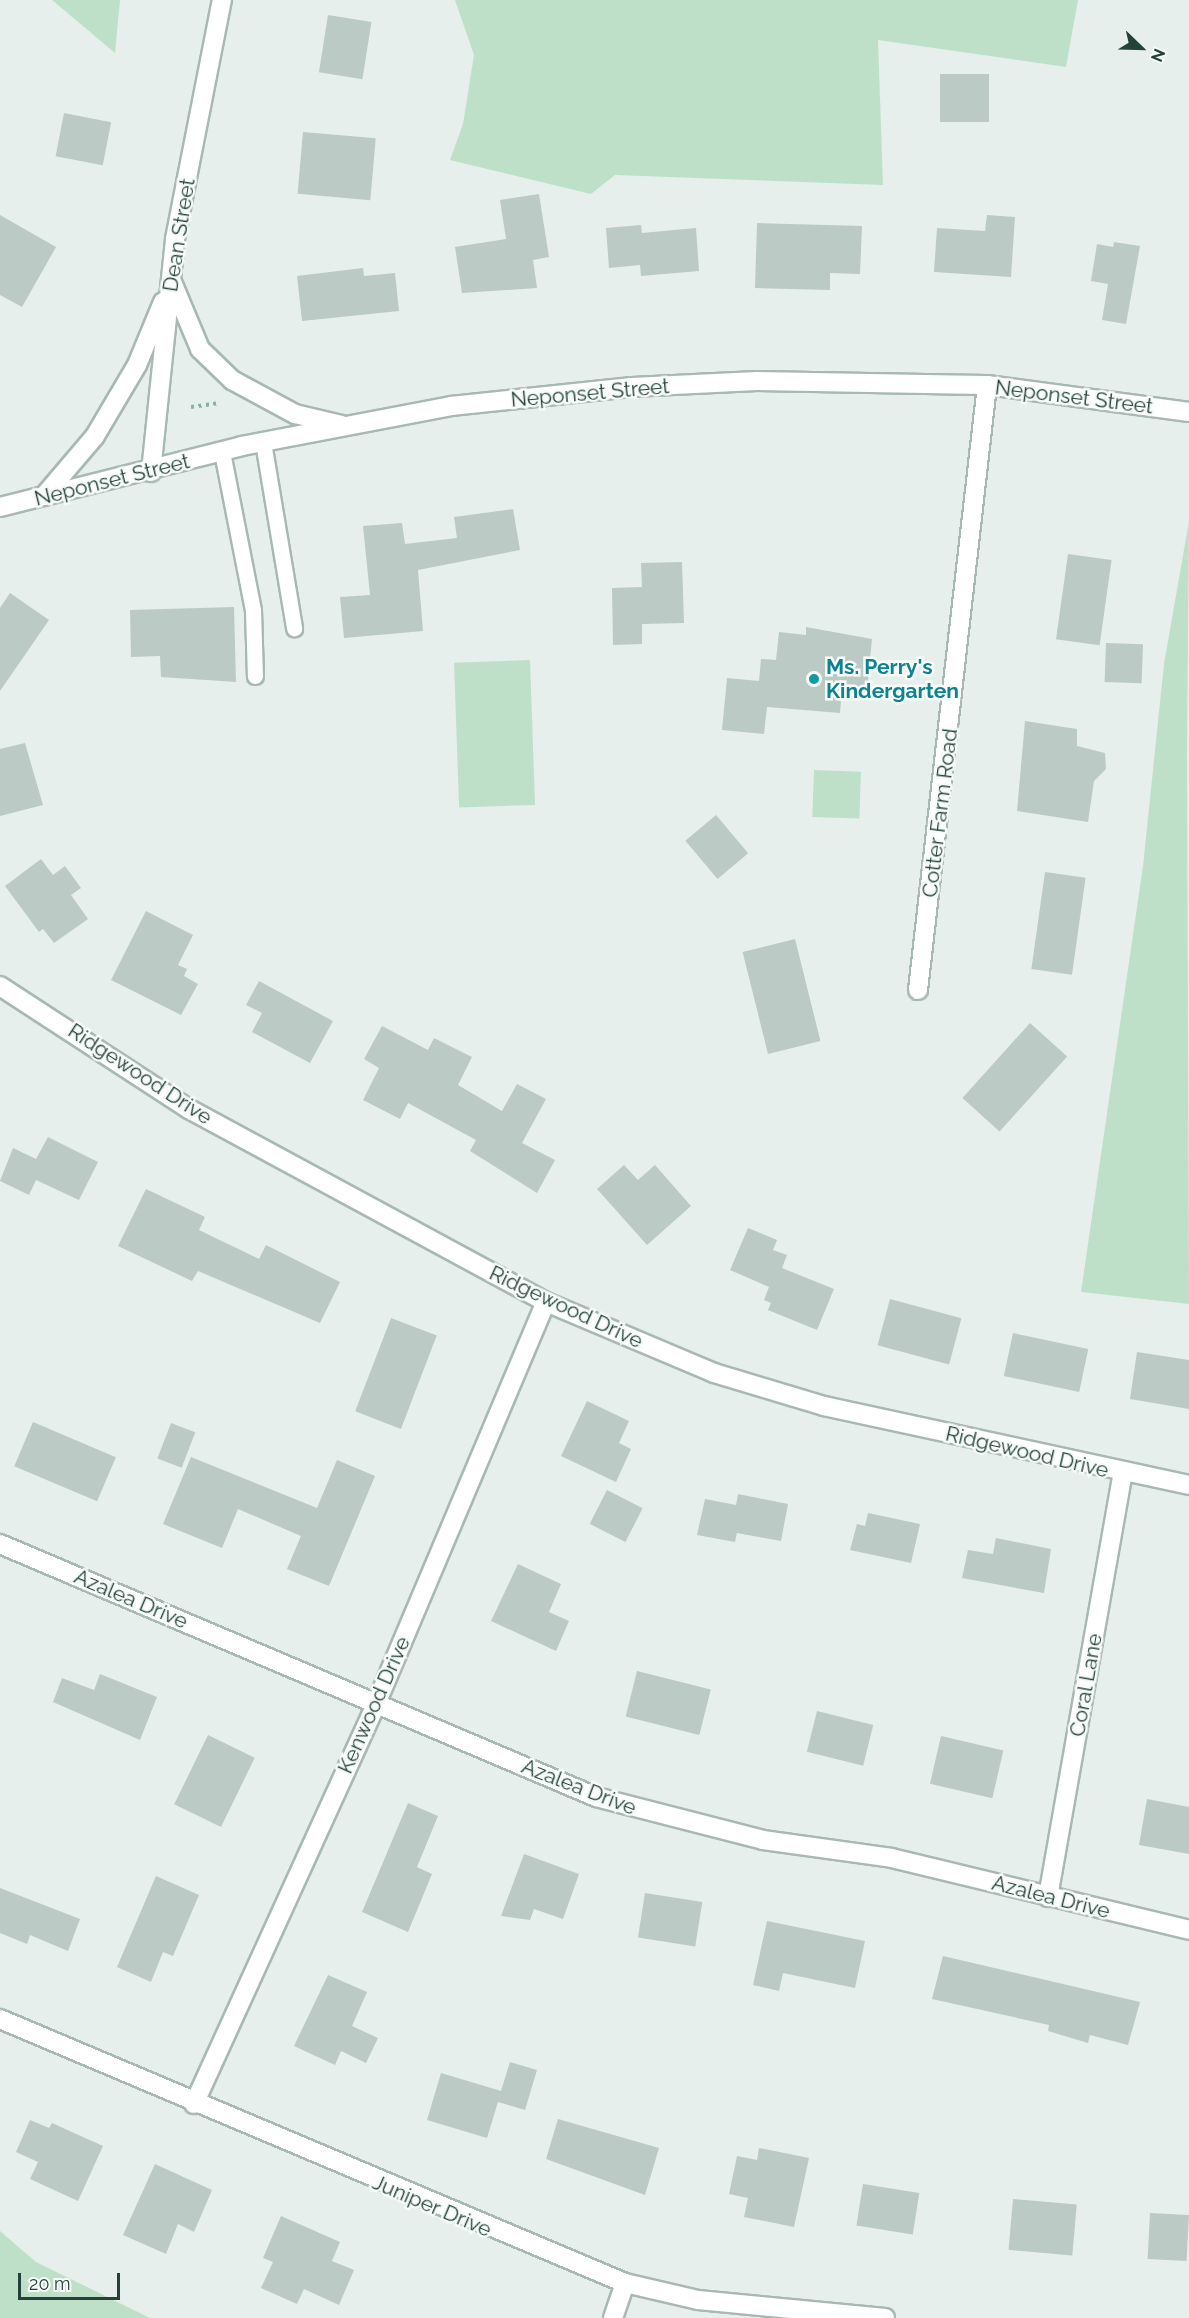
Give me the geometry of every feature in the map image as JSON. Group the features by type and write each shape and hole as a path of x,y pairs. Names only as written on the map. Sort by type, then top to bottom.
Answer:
{"street":[{"name":"Dean Street","path":"151,472 171,281 222,0"},
{"path":"171,281 200,349 232,380 295,414 348,426"},
{"path":"45,496 95,436 137,365 171,281"},
{"name":"Neponset Street","path":"0,507 151,472 263,442 451,406 632,387 757,381 987,385 1189,412"},
{"name":"Cotter Farm Road","path":"918,990 987,385"},
{"name":"Ridgewood Drive","path":"0,986 189,1109 546,1302 714,1373 824,1406 1123,1473 1189,1485"},
{"name":"Kenwood Drive","path":"194,2104 376,1704 546,1302"},
{"name":"Coral Lane","path":"1048,1897 1123,1473"},
{"name":"Azalea Drive","path":"0,1544 596,1797 668,1818 763,1840 892,1858 1189,1930"},
{"name":"Juniper Drive","path":"0,2019 194,2104 625,2283 698,2300 885,2318"},
{"path":"613,2318 625,2283"}],"lane":[{"path":"263,442 294,628"},
{"path":"222,452 253,610 255,676"}],"path":[{"path":"191,407 232,402"}],"green space":[{"path":"52,0 120,0 115,53"},
{"path":"455,0 1078,0 1066,67 878,40 883,185 615,175 591,194 450,160 463,124 474,55"},
{"path":"1189,521 1187,750 1189,1304 1081,1292 1143,866 1164,664"},
{"path":"530,660 535,805 459,808 454,663"},
{"path":"814,770 861,772 859,819 812,817"},
{"path":"0,2231 36,2262 150,2318 0,2318"}],"building":[{"path":"328,15 371,22 362,79 319,72"},
{"path":"940,74 989,74 989,122 940,122"},
{"path":"64,113 111,122 103,165 56,156"},
{"path":"303,132 376,138 370,200 298,194"},
{"path":"539,194 549,257 533,260 537,288 462,293 455,247 506,239 500,200"},
{"path":"0,215 56,247 22,307 0,295"},
{"path":"987,215 1015,217 1011,277 934,272 937,228 985,231"},
{"path":"757,223 862,226 860,274 830,273 830,290 755,288"},
{"path":"641,225 642,233 696,228 699,271 641,276 640,265 609,268 606,228"},
{"path":"1114,242 1140,246 1126,324 1102,320 1108,284 1091,281 1097,244 1113,247"},
{"path":"363,268 364,276 395,273 399,311 302,321 297,276"},
{"path":"513,509 520,550 418,570 423,631 344,638 340,597 370,595 363,526 402,523 405,544 457,538 454,517"},
{"path":"1068,554 1112,560 1100,645 1056,639"},
{"path":"682,562 684,623 642,624 642,644 613,645 612,588 642,587 641,563"},
{"path":"10,593 49,620 0,691 0,608"},
{"path":"234,607 236,682 161,677 160,656 131,657 130,610"},
{"name":"Ms. Perry's Kindergarten","path":"806,627 872,639 867,690 842,688 840,713 767,707 764,734 722,730 727,678 759,681 761,659 776,660 779,632 806,635"},
{"path":"1106,643 1143,644 1142,683 1105,682"},
{"path":"1025,721 1077,729 1077,746 1105,753 1106,769 1094,781 1088,822 1017,811"},
{"path":"25,743 43,805 0,816 0,749"},
{"path":"716,815 748,853 717,879 685,841"},
{"path":"41,859 53,875 65,866 81,888 71,895 88,919 54,943 43,929 39,932 5,886"},
{"path":"1045,872 1086,878 1072,975 1031,969"},
{"path":"146,911 193,935 178,965 187,969 184,976 198,984 181,1015 111,980"},
{"path":"795,939 820,1041 768,1054 743,952"},
{"path":"259,981 333,1021 310,1063 252,1032 262,1013 246,1005"},
{"path":"1030,1023 1067,1056 1000,1132 962,1098"},
{"path":"382,1026 428,1050 434,1038 472,1057 458,1085 502,1111 517,1084 546,1099 522,1143 555,1160 537,1193 470,1151 476,1140 408,1103 400,1119 363,1100 379,1068 364,1059"},
{"path":"48,1137 98,1162 79,1200 36,1180 29,1195 0,1181 13,1148 36,1159"},
{"path":"624,1165 638,1180 655,1165 691,1206 647,1245 597,1189"},
{"path":"146,1189 205,1217 199,1230 259,1259 266,1245 340,1282 320,1323 198,1271 192,1281 118,1246"},
{"path":"748,1228 777,1240 773,1250 787,1255 782,1268 834,1289 817,1330 768,1310 771,1303 764,1300 769,1287 730,1270"},
{"path":"890,1299 961,1318 949,1365 878,1345"},
{"path":"391,1318 437,1336 401,1429 355,1411"},
{"path":"1013,1333 1088,1349 1079,1392 1004,1376"},
{"path":"1137,1352 1189,1360 1189,1409 1130,1399"},
{"path":"587,1401 629,1421 619,1443 631,1449 616,1482 561,1456"},
{"path":"33,1422 116,1457 97,1501 14,1466"},
{"path":"171,1423 195,1432 182,1468 157,1458"},
{"path":"191,1457 317,1508 337,1460 375,1476 329,1586 287,1569 301,1536 238,1509 222,1548 163,1524"},
{"path":"607,1490 643,1508 625,1542 590,1524"},
{"path":"738,1494 788,1504 781,1541 737,1533 735,1542 697,1535 705,1499 736,1505"},
{"path":"868,1513 920,1524 911,1563 850,1550 857,1524 865,1526"},
{"path":"996,1538 1051,1549 1044,1593 962,1578 968,1550 993,1554"},
{"path":"518,1564 561,1584 549,1612 569,1621 556,1651 491,1621"},
{"path":"637,1671 711,1689 699,1735 626,1717"},
{"path":"100,1674 157,1697 140,1740 53,1702 62,1678 94,1690"},
{"path":"817,1711 873,1725 863,1766 807,1752"},
{"path":"208,1735 255,1758 221,1827 174,1804"},
{"path":"941,1736 1003,1750 992,1798 930,1784"},
{"path":"1147,1799 1189,1807 1189,1854 1139,1845"},
{"path":"408,1803 438,1816 417,1867 432,1874 408,1932 362,1912"},
{"path":"524,1854 579,1874 563,1919 534,1909 530,1920 501,1916"},
{"path":"156,1876 199,1895 173,1956 163,1952 151,1982 117,1967"},
{"path":"0,1888 80,1919 68,1951 30,1935 27,1944 0,1933"},
{"path":"645,1893 702,1902 695,1947 638,1937"},
{"path":"767,1921 865,1941 855,1988 783,1973 779,1991 753,1985"},
{"path":"943,1956 1140,2002 1128,2045 1090,2035 1088,2043 1048,2031 1049,2025 932,1999"},
{"path":"328,1975 367,1992 352,2026 378,2038 366,2063 341,2051 335,2065 294,2046"},
{"path":"510,2062 537,2070 525,2110 498,2102 487,2138 427,2120 441,2073 501,2091"},
{"path":"558,2119 659,2148 645,2195 546,2159"},
{"path":"30,2120 49,2128 52,2123 103,2146 78,2201 30,2179 38,2162 16,2152"},
{"path":"759,2148 809,2158 794,2227 744,2217 748,2198 729,2194 737,2156 757,2160"},
{"path":"155,2164 212,2190 194,2232 178,2224 166,2254 123,2235"},
{"path":"863,2184 919,2193 913,2234 856,2225"},
{"path":"1013,2199 1077,2205 1072,2255 1009,2250"},
{"path":"1150,2213 1189,2215 1187,2261 1148,2259"},
{"path":"281,2216 340,2242 332,2261 354,2270 339,2305 304,2289 297,2304 261,2288 273,2262 263,2258"}],"place":[{"name":"Ms. Perry's Kindergarten","path":"814,679"}]}
